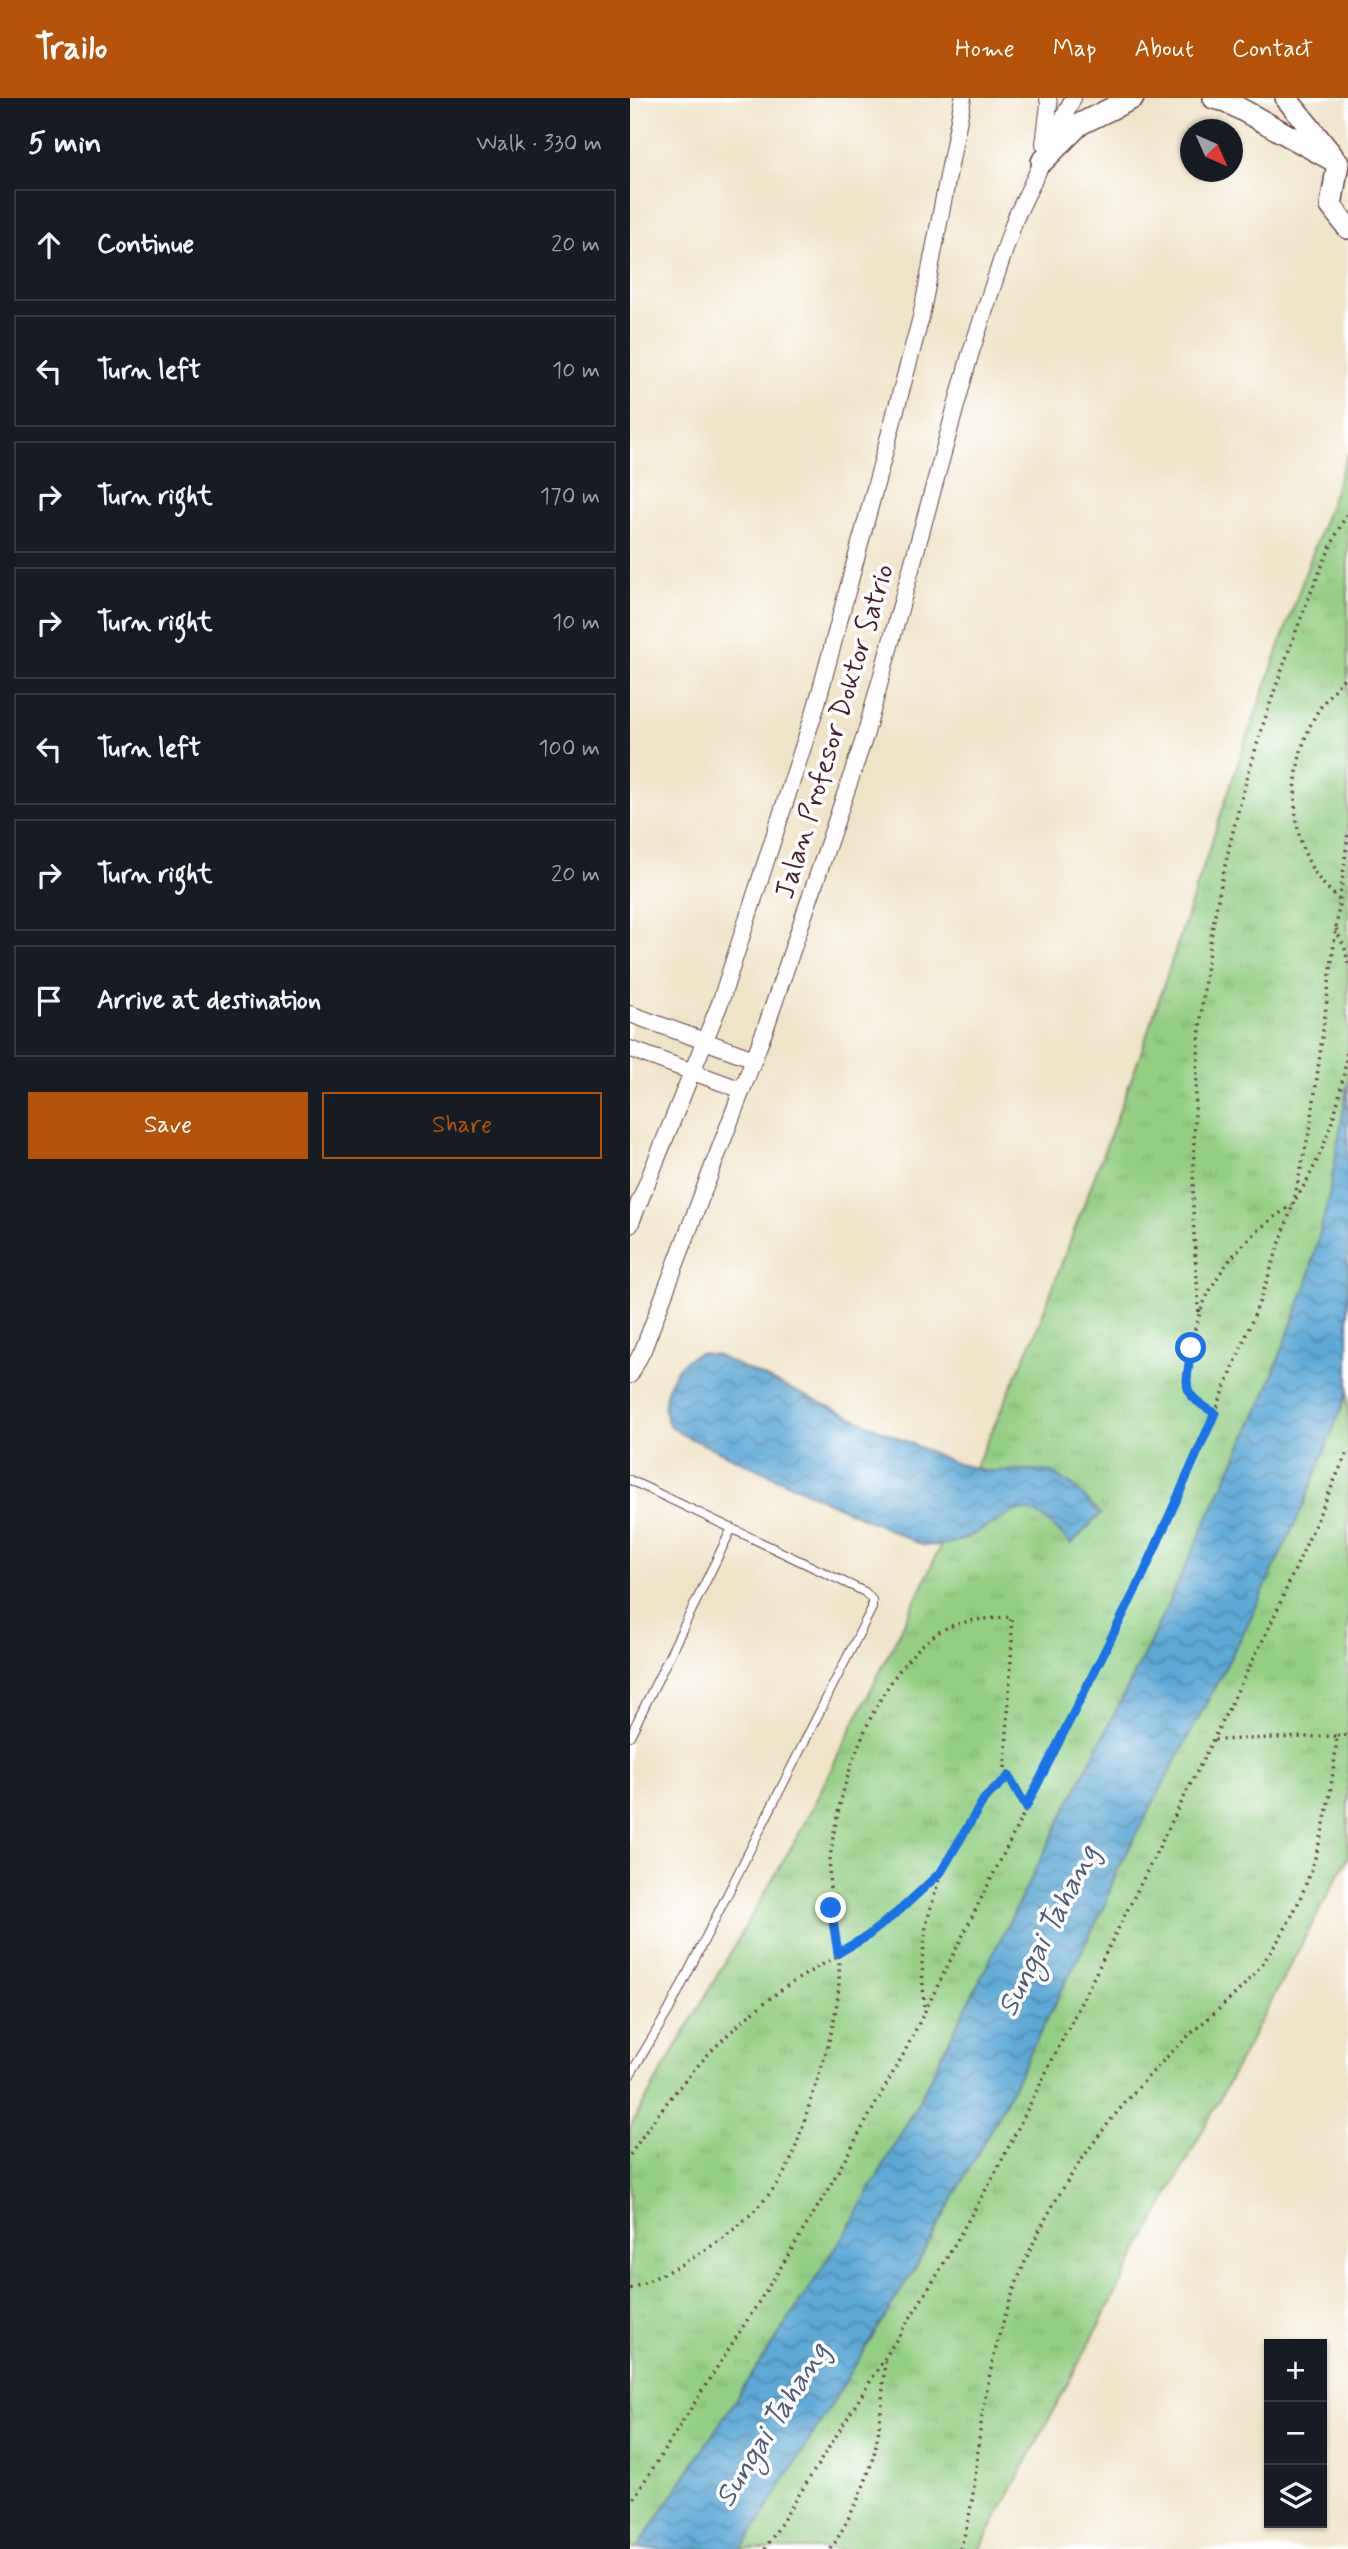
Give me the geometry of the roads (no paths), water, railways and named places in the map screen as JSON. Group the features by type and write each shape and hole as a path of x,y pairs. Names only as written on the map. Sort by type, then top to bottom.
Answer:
{"street":[{"name":"Jalan Profesor Doktor Satrio","path":"630,1225 720,1003 816,707 921,317 963,98"},
{"path":"954,136 975,98"},
{"path":"1042,162 1048,98"},
{"name":"Jalan Profesor Doktor Satrio","path":"630,1376 643,1350 754,1059 865,736 970,355 1015,219 1073,98"},
{"path":"1042,162 1080,124 1133,98"},
{"path":"1214,98 1226,101 1343,169"},
{"path":"1286,98 1343,169"},
{"path":"1343,169 1331,206 1348,228"},
{"path":"630,1014 754,1059"},
{"path":"630,1049 742,1090"}],"lane":[{"path":"630,1480 866,1592 872,1600 872,1608 669,2010 630,2075"},
{"path":"630,1736 732,1528"}],"water":[{"name":"Sungai Tahang","path":"1348,1082 1348,1391 1302,1509 1245,1630 1116,1873 1103,1909 999,2114 918,2263 748,2540 741,2549 637,2549 849,2228 916,2106 1146,1651 1265,1395 1307,1283 1329,1196"},
{"path":"700,1353 715,1355 952,1462 985,1471 1049,1472 1071,1484 1101,1514 1071,1544 1046,1520 1024,1510 1015,1511 960,1540 948,1544 922,1545 681,1434 674,1428 668,1422 665,1398 680,1366 688,1358"}]}
